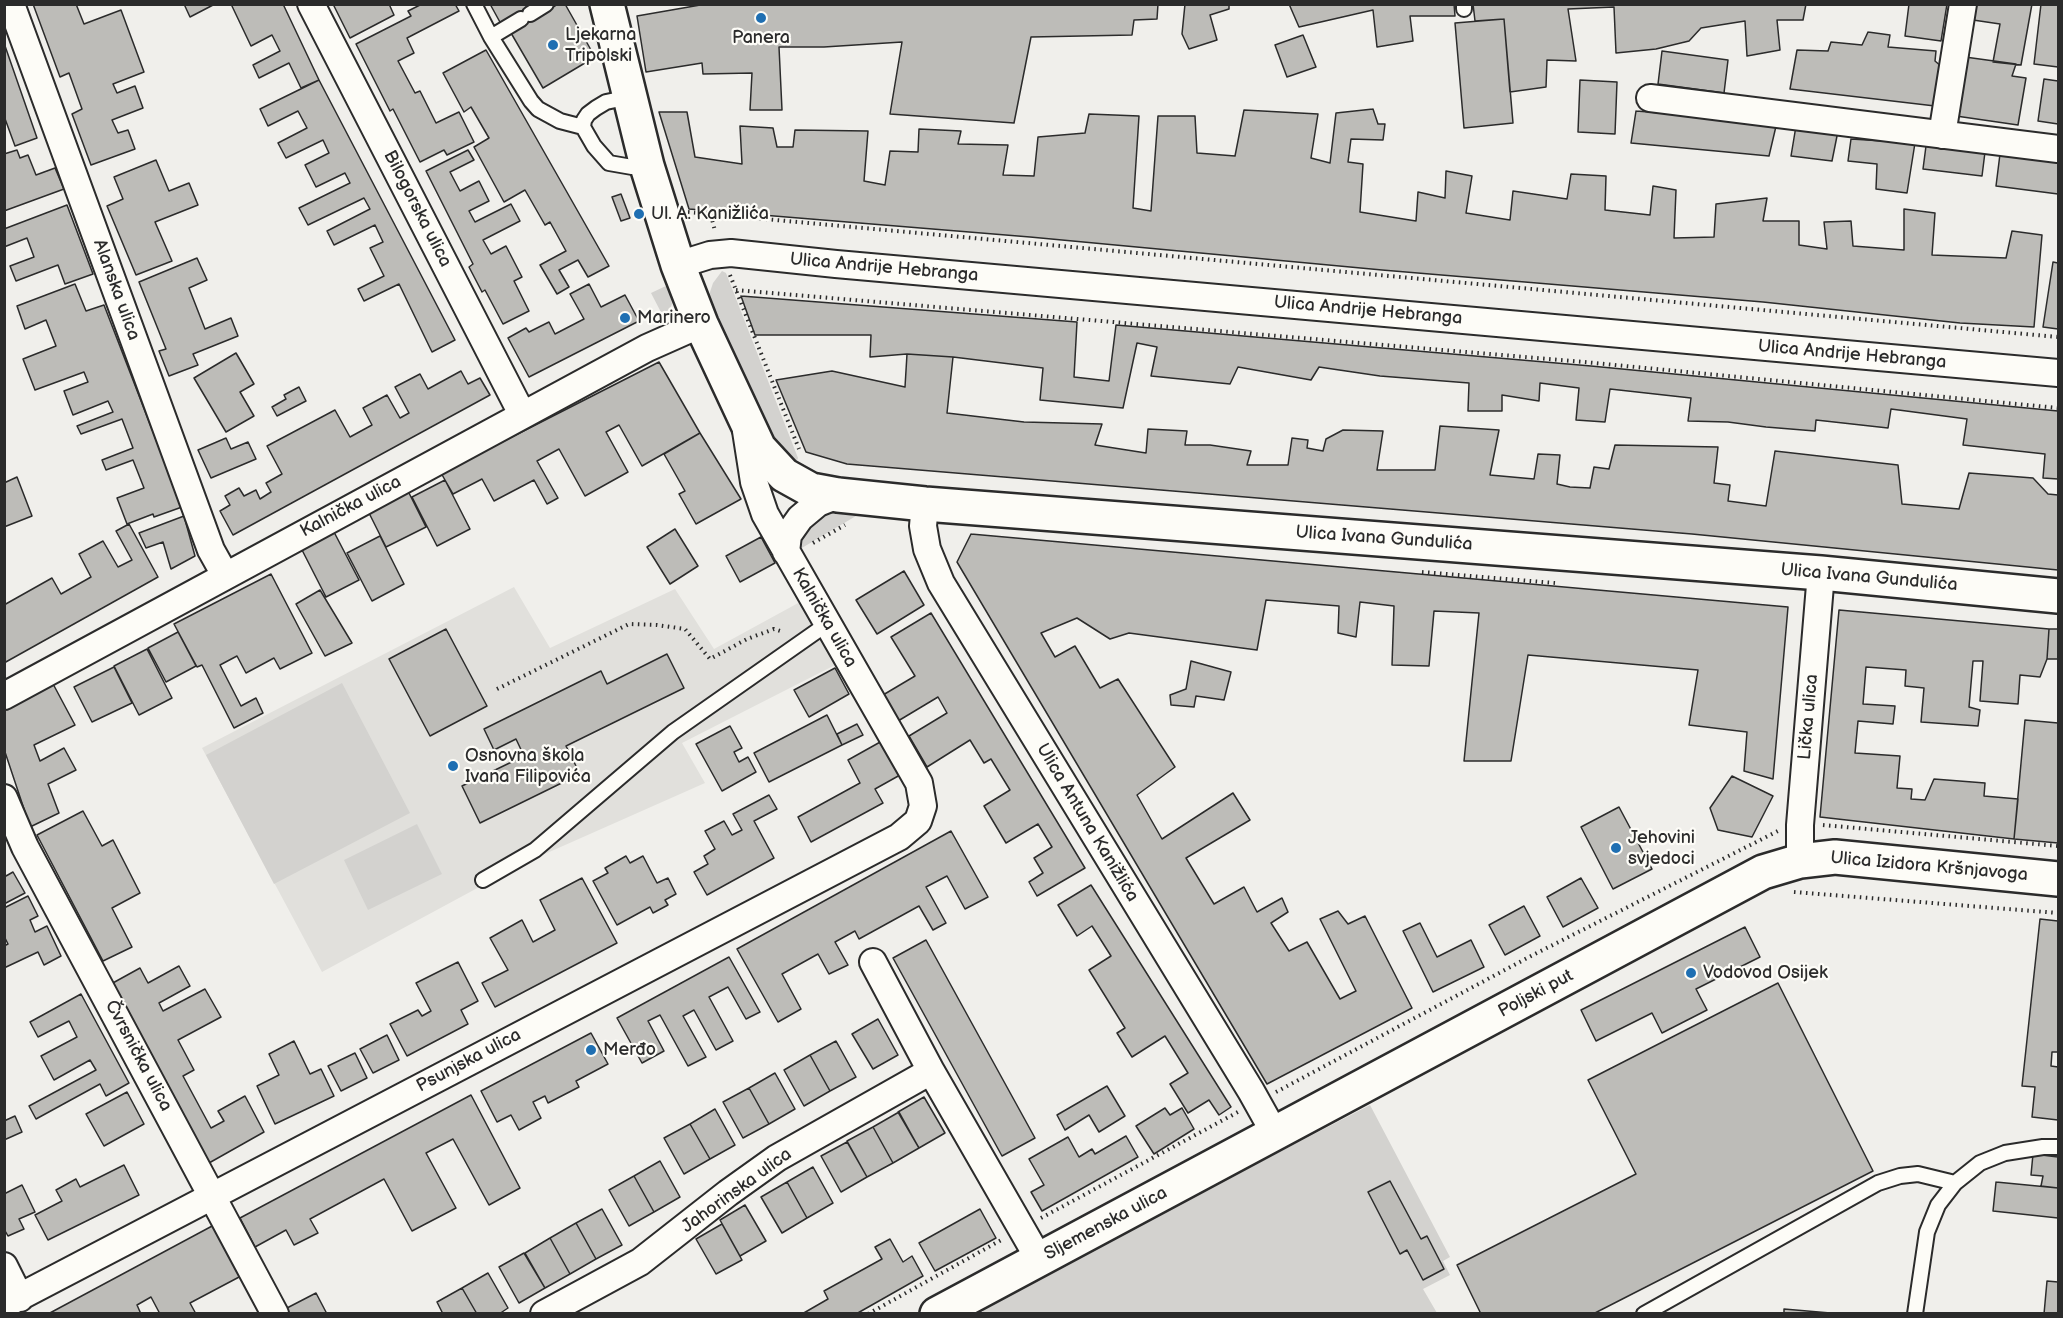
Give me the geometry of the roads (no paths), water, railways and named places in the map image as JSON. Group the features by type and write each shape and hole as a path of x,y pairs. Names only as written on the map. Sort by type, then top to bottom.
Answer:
{"main road":[{"path":"607,4 630,97"},
{"name":"Kalnička ulica","path":"630,97 647,166 678,265 701,324 744,418"},
{"name":"Ulica Ivana Gundulića","path":"744,418 759,448 784,475 845,508 925,504 1821,573 2058,596"},
{"name":"Ulica Izidora Kršnjavoga","path":"1800,861 1835,857 2058,879"},
{"name":"Poljski put","path":"1275,1134 1745,881 1782,865 1800,861"},
{"name":"Sljemenska ulica","path":"937,1314 1275,1134"}],"street":[{"name":"Alanska ulica","path":"11,4 212,550 225,575"},
{"name":"Bilogorska ulica","path":"311,4 522,414"},
{"path":"1942,135 1963,4"},
{"path":"1650,98 2058,149"},
{"name":"Ulica Andrije Hebranga","path":"678,265 731,253 2058,373"},
{"name":"Kalnička ulica","path":"4,696 522,414 655,344 701,324"},
{"name":"Kalnička ulica","path":"744,418 751,464 760,501 788,555 817,631 919,783 923,795 923,806"},
{"path":"788,555 788,535 800,518 818,503 845,508"},
{"name":"Ulica Antuna Kanižlića","path":"925,504 923,526 927,549 941,583 1275,1134"},
{"name":"Lička ulica","path":"1800,861 1800,825 1821,573"},
{"name":"Čvrsnička ulica","path":"4,798 25,847 275,1314"},
{"name":"Psunjska ulica","path":"12,1302 899,837 918,821 923,806"},
{"path":"873,962 931,1071 1039,1259"},
{"name":"Jahorinska ulica","path":"544,1314 640,1262 777,1158 931,1071"},
{"path":"4,1266 12,1302"}],"lane":[{"path":"474,4 491,37 538,109 560,121 583,127"},
{"path":"491,37 546,4"},
{"path":"630,97 606,102 596,108 588,114 583,127 594,146 609,163 632,167 647,166"},
{"path":"483,880 535,850 672,732 817,631"},
{"path":"1914,1314 1926,1232 1938,1205 1955,1183 1980,1163 2005,1153 2043,1147 2058,1148"},
{"path":"1644,1314 1878,1183 1899,1176 1918,1174 1955,1183"}],"place":[{"name":"Panera","path":"761,18"},
{"name":"Ljekarna Tripolski","path":"553,45"},
{"name":"Ul. A. Kanižlića","path":"639,214"},
{"name":"Marinero","path":"625,318"},
{"name":"Osnovna škola Ivana Filipovića","path":"453,766"},
{"name":"Jehovini svjedoci","path":"1616,848"},
{"name":"Vodovod Osijek","path":"1691,973"},
{"name":"Merđo","path":"591,1050"}]}
